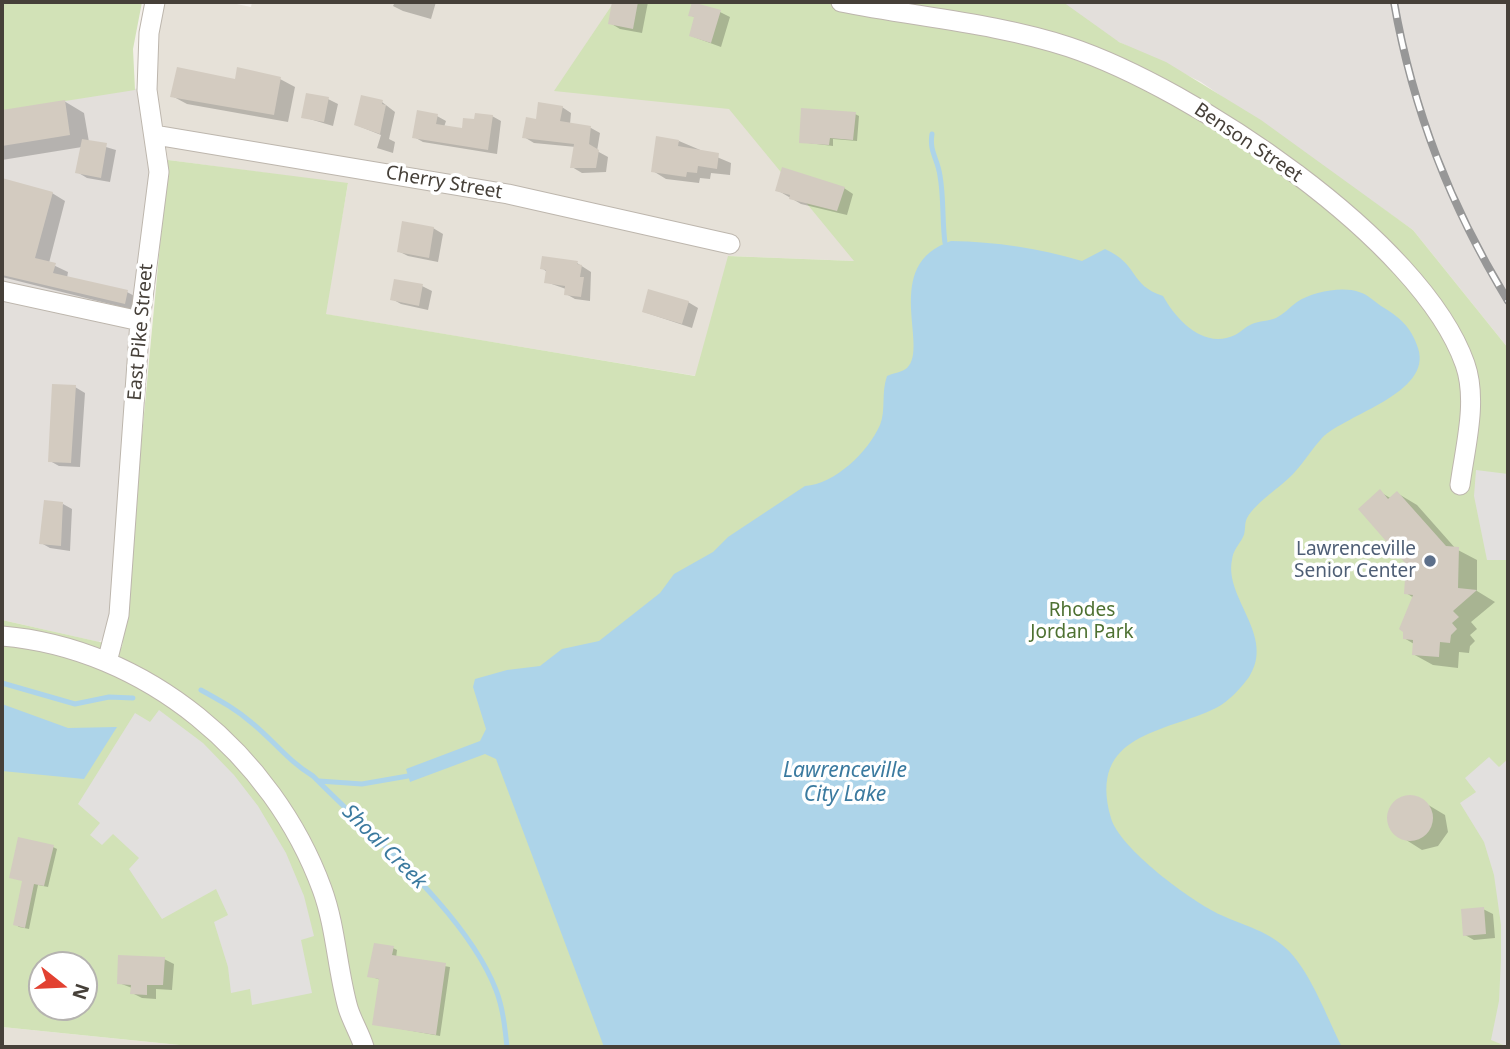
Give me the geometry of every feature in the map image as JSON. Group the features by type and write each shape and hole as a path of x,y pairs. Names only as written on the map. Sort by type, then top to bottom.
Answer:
{"street":[{"name":"East Pike Street","path":"107,662 119,615 140,321 159,172 146,71 155,2"},
{"name":"Benson Street","path":"841,2 1006,32 1068,47 1118,66 1187,101 1336,205 1412,279 1444,323 1466,365 1470,398 1460,485"},
{"name":"Cherry Street","path":"155,135 508,194 730,244"},
{"path":"2,291 140,321"},
{"path":"2,636 47,643 107,662 176,700 236,752 279,804 304,848 322,890 349,1010 363,1044"}],"shaded area":[{"path":"161,2 227,2 251,7 252,2 980,2 854,261 729,256 696,376 324,314 348,184 168,160 154,76"},
{"path":"980,2 1508,2 1508,348 1413,230 1201,82 1119,42"},
{"path":"140,88 152,176 114,594 107,635 99,642 2,620 2,111"},
{"path":"1476,470 1508,474 1508,560 1487,560 1474,496"},
{"path":"159,710 203,743 234,775 258,806 286,853 304,896 314,936 301,940 312,993 252,1005 250,989 231,993 228,967 214,922 228,915 216,889 162,919 129,869 139,858 113,834 102,845 90,835 100,823 78,804 135,713 150,722"},
{"path":"1489,757 1499,767 1508,759 1508,1047 1491,1040 1499,1001 1501,959 1501,925 1494,875 1484,842 1460,803 1476,792 1465,778"},
{"path":"2,1027 199,1047 2,1047"}],"green space":[{"path":"2,2 142,2 133,49 135,90 2,111"},
{"name":"Rhodes Jordan Park","path":"614,2 1063,2 1119,42 1166,62 1261,120 1413,230 1508,348 1508,1047 199,1047 2,1027 2,620 122,647 168,160 348,183 326,314 695,376 728,256 854,261 729,109 554,91"}],"water":[{"name":"Lawrenceville City Lake","path":"951,241 1017,246 1082,261 1105,249 1124,261 1144,286 1163,296 1175,314 1192,330 1212,338 1223,339 1252,324 1276,318 1311,295 1352,290 1365,294 1393,314 1404,323 1415,340 1419,364 1413,378 1385,401 1322,438 1294,473 1247,518 1244,535 1233,556 1232,574 1257,647 1256,662 1249,677 1234,694 1216,708 1135,740 1120,752 1110,768 1107,790 1111,818 1117,830 1127,844 1158,873 1208,908 1265,934 1289,951 1312,985 1342,1047 604,1047 496,759 485,754 410,782 406,769 480,741 486,729 473,687 475,679 507,670 540,666 562,649 599,641 660,593 674,574 713,552 728,537 805,486 839,473 859,456 880,425 887,376 907,368 913,357 911,306 912,286 917,268 930,252"},
{"path":"2,704 68,728 117,727 84,779 2,771"}],"building":[{"path":"612,2 638,2 633,29 608,24"},
{"path":"692,2 721,10 711,43 689,36 694,17 688,16"},
{"path":"177,67 235,79 237,67 281,77 274,115 170,97"},
{"path":"306,93 329,97 324,122 301,118"},
{"path":"361,95 383,100 382,104 386,105 380,134 354,125"},
{"path":"65,100 70,135 2,146 2,110"},
{"path":"538,102 563,106 560,121 591,126 589,144 599,150 596,168 570,168 574,144 522,138 526,117 536,119"},
{"path":"801,108 856,112 853,140 830,138 829,145 799,143"},
{"path":"417,110 438,114 436,124 462,128 463,118 474,119 475,113 493,115 488,150 412,138"},
{"path":"656,136 679,140 678,146 719,153 717,169 698,166 697,173 687,172 686,177 651,172"},
{"path":"82,139 107,143 101,178 75,173"},
{"path":"782,167 845,187 837,211 789,199 790,195 775,191"},
{"path":"2,178 53,192 35,258 56,263 53,273 128,290 125,304 2,275"},
{"path":"402,221 434,227 429,258 397,252"},
{"path":"542,256 578,261 577,264 582,265 580,277 584,277 581,297 564,295 565,286 544,283 546,270 540,269"},
{"path":"394,279 423,284 419,306 390,300"},
{"path":"648,289 689,301 682,324 642,312"},
{"path":"52,384 76,385 71,463 48,462"},
{"name":"Lawrenceville Senior Center","path":"1380,489 1388,499 1397,491 1446,546 1459,547 1458,588 1477,590 1453,611 1459,617 1452,623 1457,629 1451,635 1450,643 1440,642 1439,657 1412,655 1413,640 1403,639 1403,632 1399,629 1413,595 1404,594 1406,564 1358,509"},
{"path":"44,500 63,502 61,546 39,544"},
{"path":"1410,795 1426,802 1433,818 1426,834 1410,841 1394,834 1387,818 1394,802"},
{"path":"18,837 54,845 44,886 34,884 25,928 13,925 22,881 9,878"},
{"path":"1484,907 1486,934 1463,936 1461,909"},
{"path":"374,943 394,946 392,955 446,963 436,1035 372,1025 379,979 367,977"},
{"path":"118,955 165,957 163,985 147,985 147,995 130,994 131,985 117,984"}],"waterway":[{"path":"932,134 932,146 941,184 945,243"},
{"name":"Shoal Creek","path":"2,683 75,704 109,697 133,698"},
{"name":"Shoal Creek","path":"201,690 246,718 313,776 441,904 482,961 496,990 507,1047"},
{"path":"319,781 362,784 408,776"}],"railway":[{"path":"1394,2 1412,81 1437,157 1469,230 1508,301"}],"place":[{"name":"Lawrenceville Senior Center","path":"1430,561"}]}
